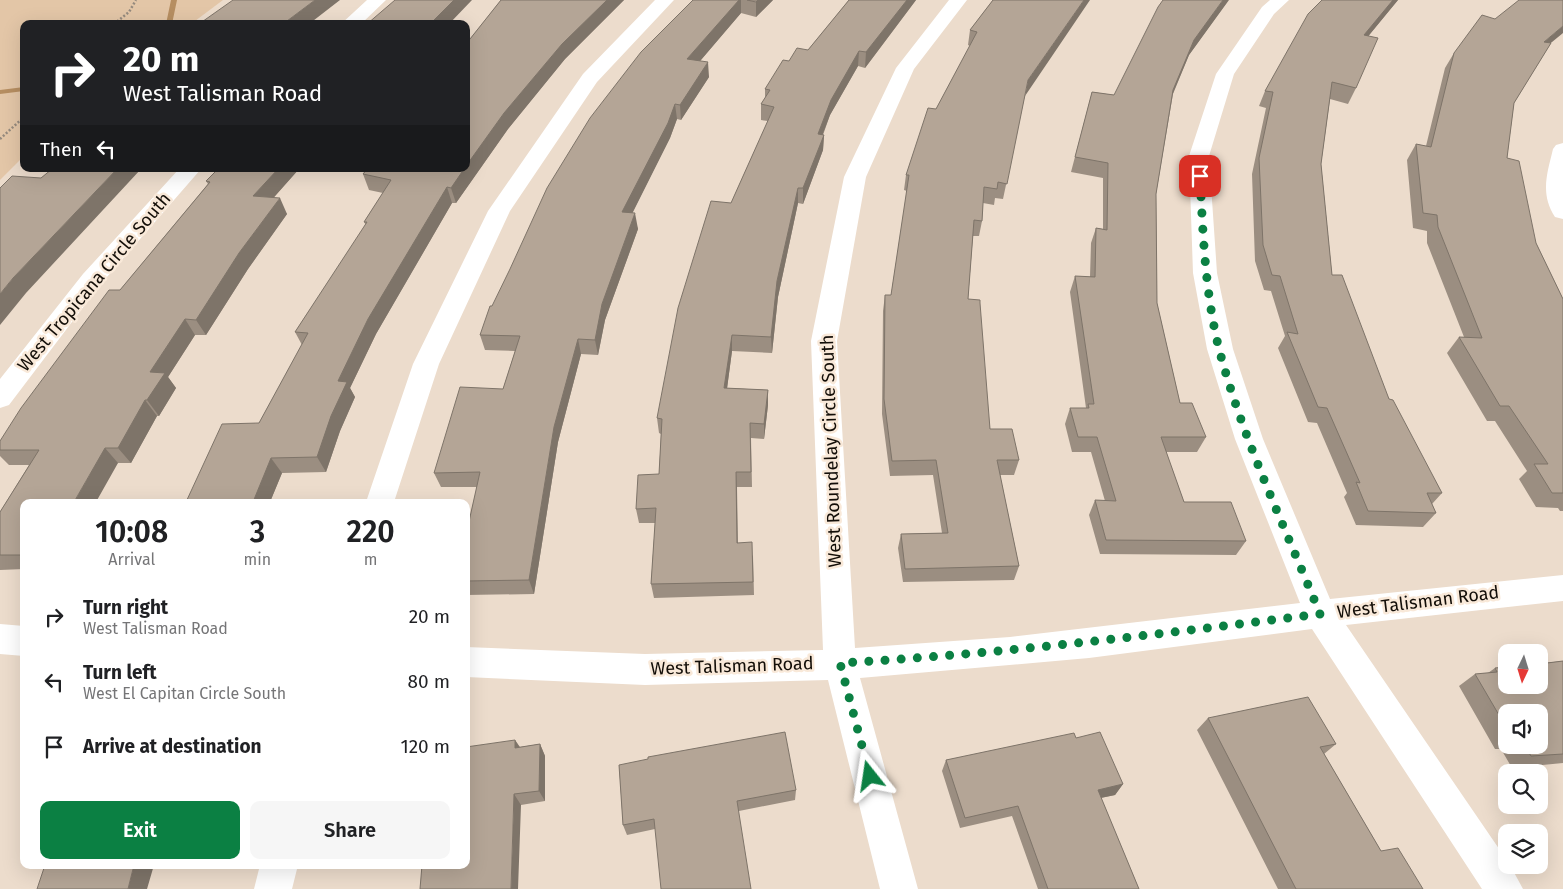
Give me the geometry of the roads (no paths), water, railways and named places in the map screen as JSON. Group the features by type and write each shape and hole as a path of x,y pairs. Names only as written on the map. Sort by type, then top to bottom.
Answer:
{"street":[{"path":"354,20 377,0"},
{"path":"381,499 426,364 499,211 590,78 665,0"},
{"name":"West Roundelay Circle South","path":"899,889 840,663 824,341 855,177 905,68 958,0"},
{"path":"1280,0 1268,10 1225,74 1199,156 1205,273 1220,349 1249,439 1320,614 1504,889"},
{"path":"1563,149 1555,187 1563,212"},
{"name":"West Tropicana Circle South","path":"0,398 31,355 146,214 188,172"},
{"name":"West Talisman Road","path":"470,662 602,669 705,669 932,658 1320,614 1463,595 1563,588"},
{"path":"0,639 20,640"},
{"path":"273,889 278,869"}],"waterway":[{"path":"170,20 174,0"},
{"path":"0,92 20,90"}]}
